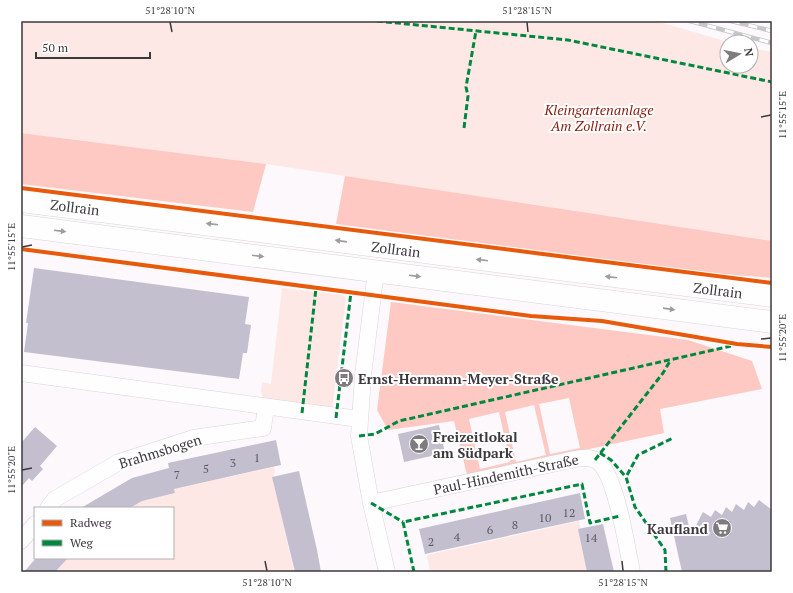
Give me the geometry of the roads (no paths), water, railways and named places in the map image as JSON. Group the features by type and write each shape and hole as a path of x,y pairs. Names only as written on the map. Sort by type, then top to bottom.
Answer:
{"main road":[{"name":"Zollrain","path":"21,200 772,296"},
{"name":"Zollrain","path":"21,226 772,322"},
{"path":"376,271 379,246"}],"street":[{"path":"376,271 359,420 359,436 371,503 387,572"},
{"path":"21,373 254,404 359,420"},
{"name":"Brahmsbogen","path":"49,507 55,499 119,462 193,438 263,428 266,407"},
{"name":"Paul-Hindemith-Straße","path":"371,503 566,461 587,458 596,460 607,474 611,485 632,572"},
{"path":"21,541 34,525"}],"railway":[{"path":"690,21 772,43"},
{"path":"731,21 772,31"}],"place":[{"name":"Ernst-Hermann-Meyer-Straße","path":"344,378"},
{"name":"Freizeitlokal am Südpark","path":"419,444"},
{"name":"Kaufland","path":"722,528"}],"park label":[{"name":"Kleingartenanlage Am Zollrain e.V.","path":"599,118"}]}
